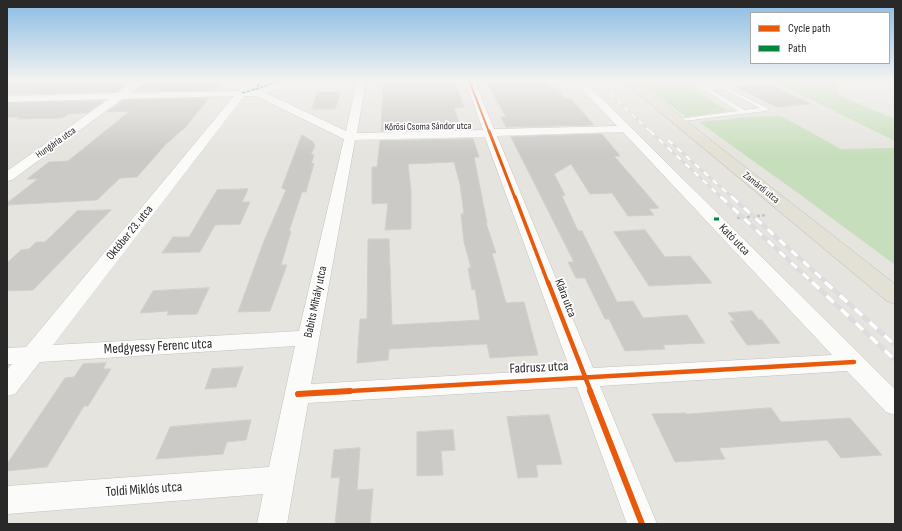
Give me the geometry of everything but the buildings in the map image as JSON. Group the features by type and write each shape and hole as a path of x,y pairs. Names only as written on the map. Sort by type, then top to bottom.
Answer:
{"main road":[{"name":"Zamárdi utca","path":"658,105 895,296"}],"street":[{"name":"Hungária utca","path":"7,178 110,105"},
{"name":"Október 23. utca","path":"7,387 237,105"},
{"name":"Kőrösi Csoma Sándor utca","path":"285,105 327,126 352,130 491,134 626,129"},
{"name":"Babits Mihály utca","path":"272,524 308,338 357,105"},
{"name":"Klára utca","path":"479,105 642,524"},
{"name":"Kató utca","path":"602,105 895,405"},
{"name":"Medgyessy Ferenc utca","path":"7,356 308,338"},
{"name":"Fadrusz utca","path":"298,394 854,362"},
{"name":"Toldi Miklós utca","path":"7,500 281,479"}],"lane":[{"path":"731,105 743,112"},
{"path":"678,121 766,109 758,105"}],"path":[{"path":"736,218 768,216 761,211"}],"green space":[{"path":"670,105 718,105 728,111 686,117"},
{"path":"821,105 862,105 895,119 895,141"},
{"path":"781,116 841,149 895,148 895,265 699,122 750,117"}],"railway":[{"path":"622,105 651,132"},
{"path":"650,131 722,198"},
{"path":"668,140 733,198"},
{"path":"721,197 813,283"},
{"path":"732,197 827,283"},
{"path":"812,282 895,360"},
{"path":"825,282 895,345"}],"marked path":[{"path":"714,219 719,219"}],"cycle path":[{"path":"479,105 642,524"},
{"path":"298,394 854,362"}]}
